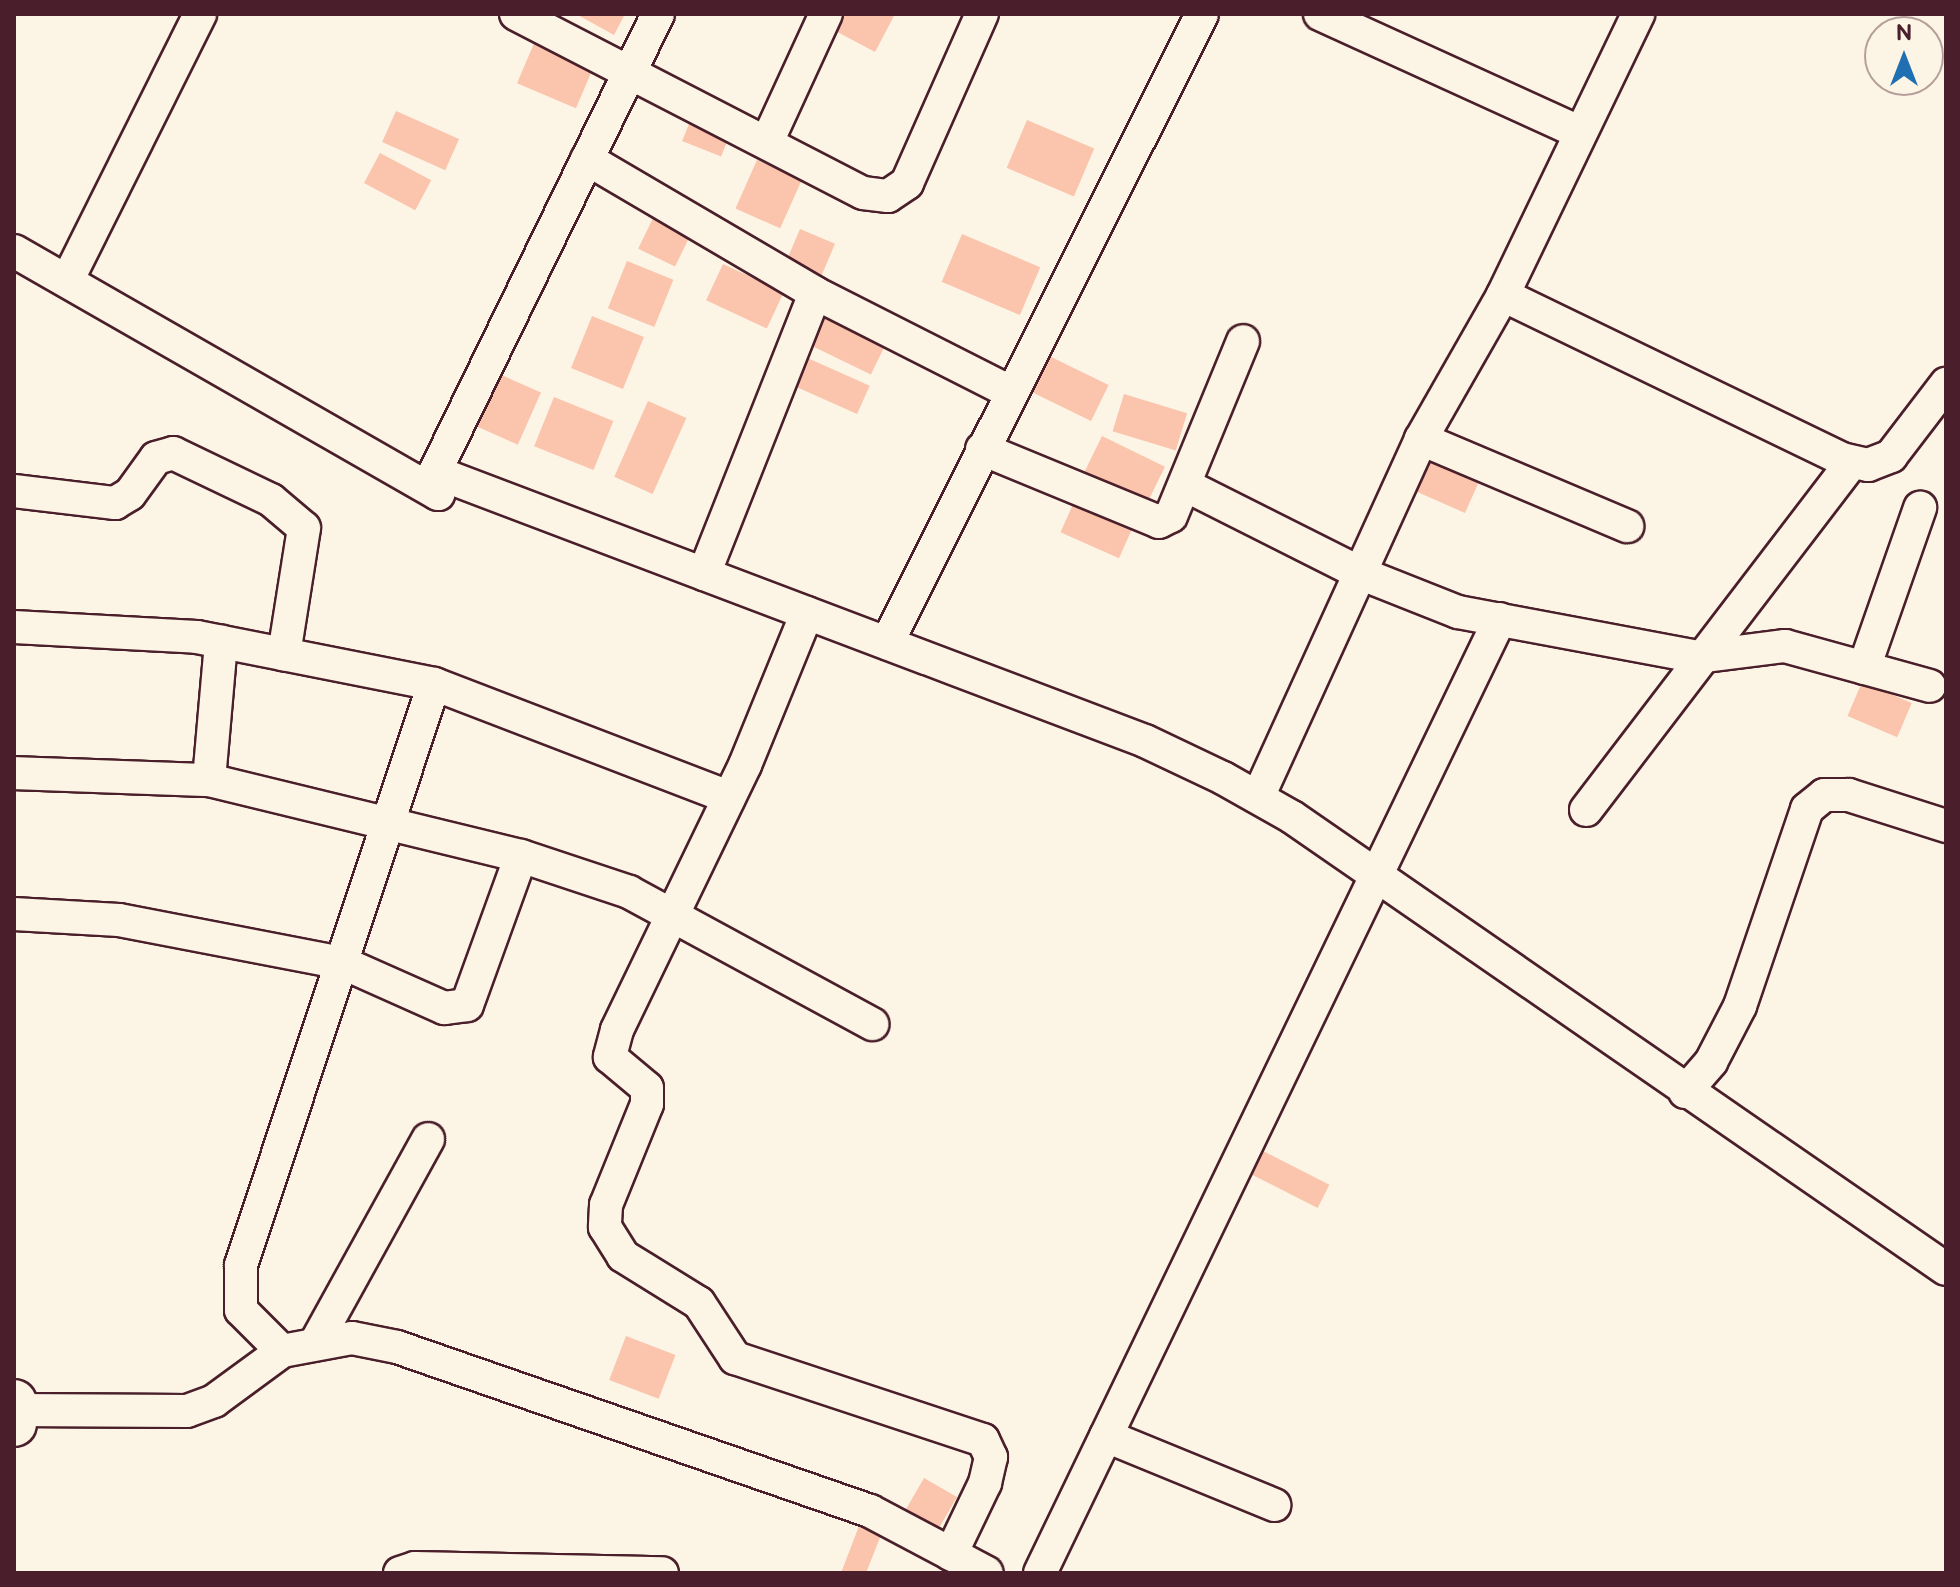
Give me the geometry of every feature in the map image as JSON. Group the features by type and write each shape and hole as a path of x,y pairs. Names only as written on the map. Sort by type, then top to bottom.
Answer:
{"main road":[{"path":"14,1402 14,1424"}],"street":[{"path":"68,279 200,14"},
{"path":"516,14 630,69 863,193 888,196 907,183 982,14"},
{"path":"14,251 68,279 438,494 435,472 658,14"},
{"path":"767,142 826,14"},
{"path":"887,643 1010,392 1202,14"},
{"path":"1320,14 1577,131"},
{"path":"1258,797 1421,439 1503,295 1577,131 1638,14"},
{"path":"587,159 815,293 1010,392"},
{"path":"704,574 815,293"},
{"path":"1503,295 1852,462 1868,465 1891,456 1946,384"},
{"path":"982,449 1149,520 1171,516 1243,341"},
{"path":"1421,439 1627,526"},
{"path":"14,491 115,503 130,494 156,458 173,453 271,500 304,528 284,654"},
{"path":"1586,810 1698,657 1852,462"},
{"path":"435,472 1145,741 1258,797 1376,874 1685,1092 1946,1269"},
{"path":"1185,485 1362,574 1424,601 1500,619 1698,657 1785,646 1930,686"},
{"path":"1864,668 1920,508"},
{"path":"807,613 729,797 669,913 610,1057 647,1088 606,1205 605,1227 623,1256 699,1303 735,1358 983,1440 991,1457 985,1483 951,1554"},
{"path":"1040,1573 1500,619"},
{"path":"14,627 221,642 434,684 729,797"},
{"path":"209,780 221,642"},
{"path":"282,1351 241,1310 237,1290 434,684"},
{"path":"14,773 209,780 521,856 629,892 872,1024"},
{"path":"1685,1092 1727,1035 1807,809 1824,795 1849,795 1946,826"},
{"path":"14,914 119,920 343,963 444,1008 467,1005 521,856"},
{"path":"315,1344 428,1139"},
{"path":"14,1410 187,1411 214,1401 282,1351 352,1338 397,1347 870,1511 987,1573"},
{"path":"1106,1436 1274,1505"},
{"path":"400,1573 415,1568 662,1573"}],"building":[{"path":"576,14 625,14 614,35"},
{"path":"838,14 895,14 875,52 830,28"},
{"path":"535,41 594,66 576,108 517,83"},
{"path":"396,111 459,139 445,170 382,142"},
{"path":"693,114 732,130 721,157 682,141"},
{"path":"1027,120 1094,149 1074,196 1007,168"},
{"path":"380,153 431,180 415,210 364,183"},
{"path":"757,160 802,180 780,228 735,208"},
{"path":"657,210 694,228 675,267 638,249"},
{"path":"800,229 835,244 819,283 784,268"},
{"path":"962,234 1040,267 1020,315 942,282"},
{"path":"627,261 673,280 654,327 608,308"},
{"path":"723,264 784,292 767,329 706,300"},
{"path":"592,316 644,337 623,389 571,368"},
{"path":"826,316 885,345 871,375 812,346"},
{"path":"1043,353 1109,385 1091,421 1025,389"},
{"path":"803,356 870,386 857,414 790,384"},
{"path":"488,369 541,393 518,445 465,421"},
{"path":"1124,394 1187,413 1176,451 1113,431"},
{"path":"554,397 613,421 593,470 534,446"},
{"path":"648,401 686,418 653,494 614,477"},
{"path":"1102,436 1165,467 1143,511 1081,480"},
{"path":"1426,453 1481,477 1465,513 1410,489"},
{"path":"1078,493 1136,519 1119,558 1061,532"},
{"path":"1862,682 1912,703 1897,737 1848,716"},
{"path":"1259,1149 1329,1185 1318,1208 1247,1172"},
{"path":"626,1336 675,1355 659,1399 609,1380"},
{"path":"924,1478 957,1497 932,1540 899,1521"},
{"path":"859,1526 881,1535 866,1573 841,1573"}]}
